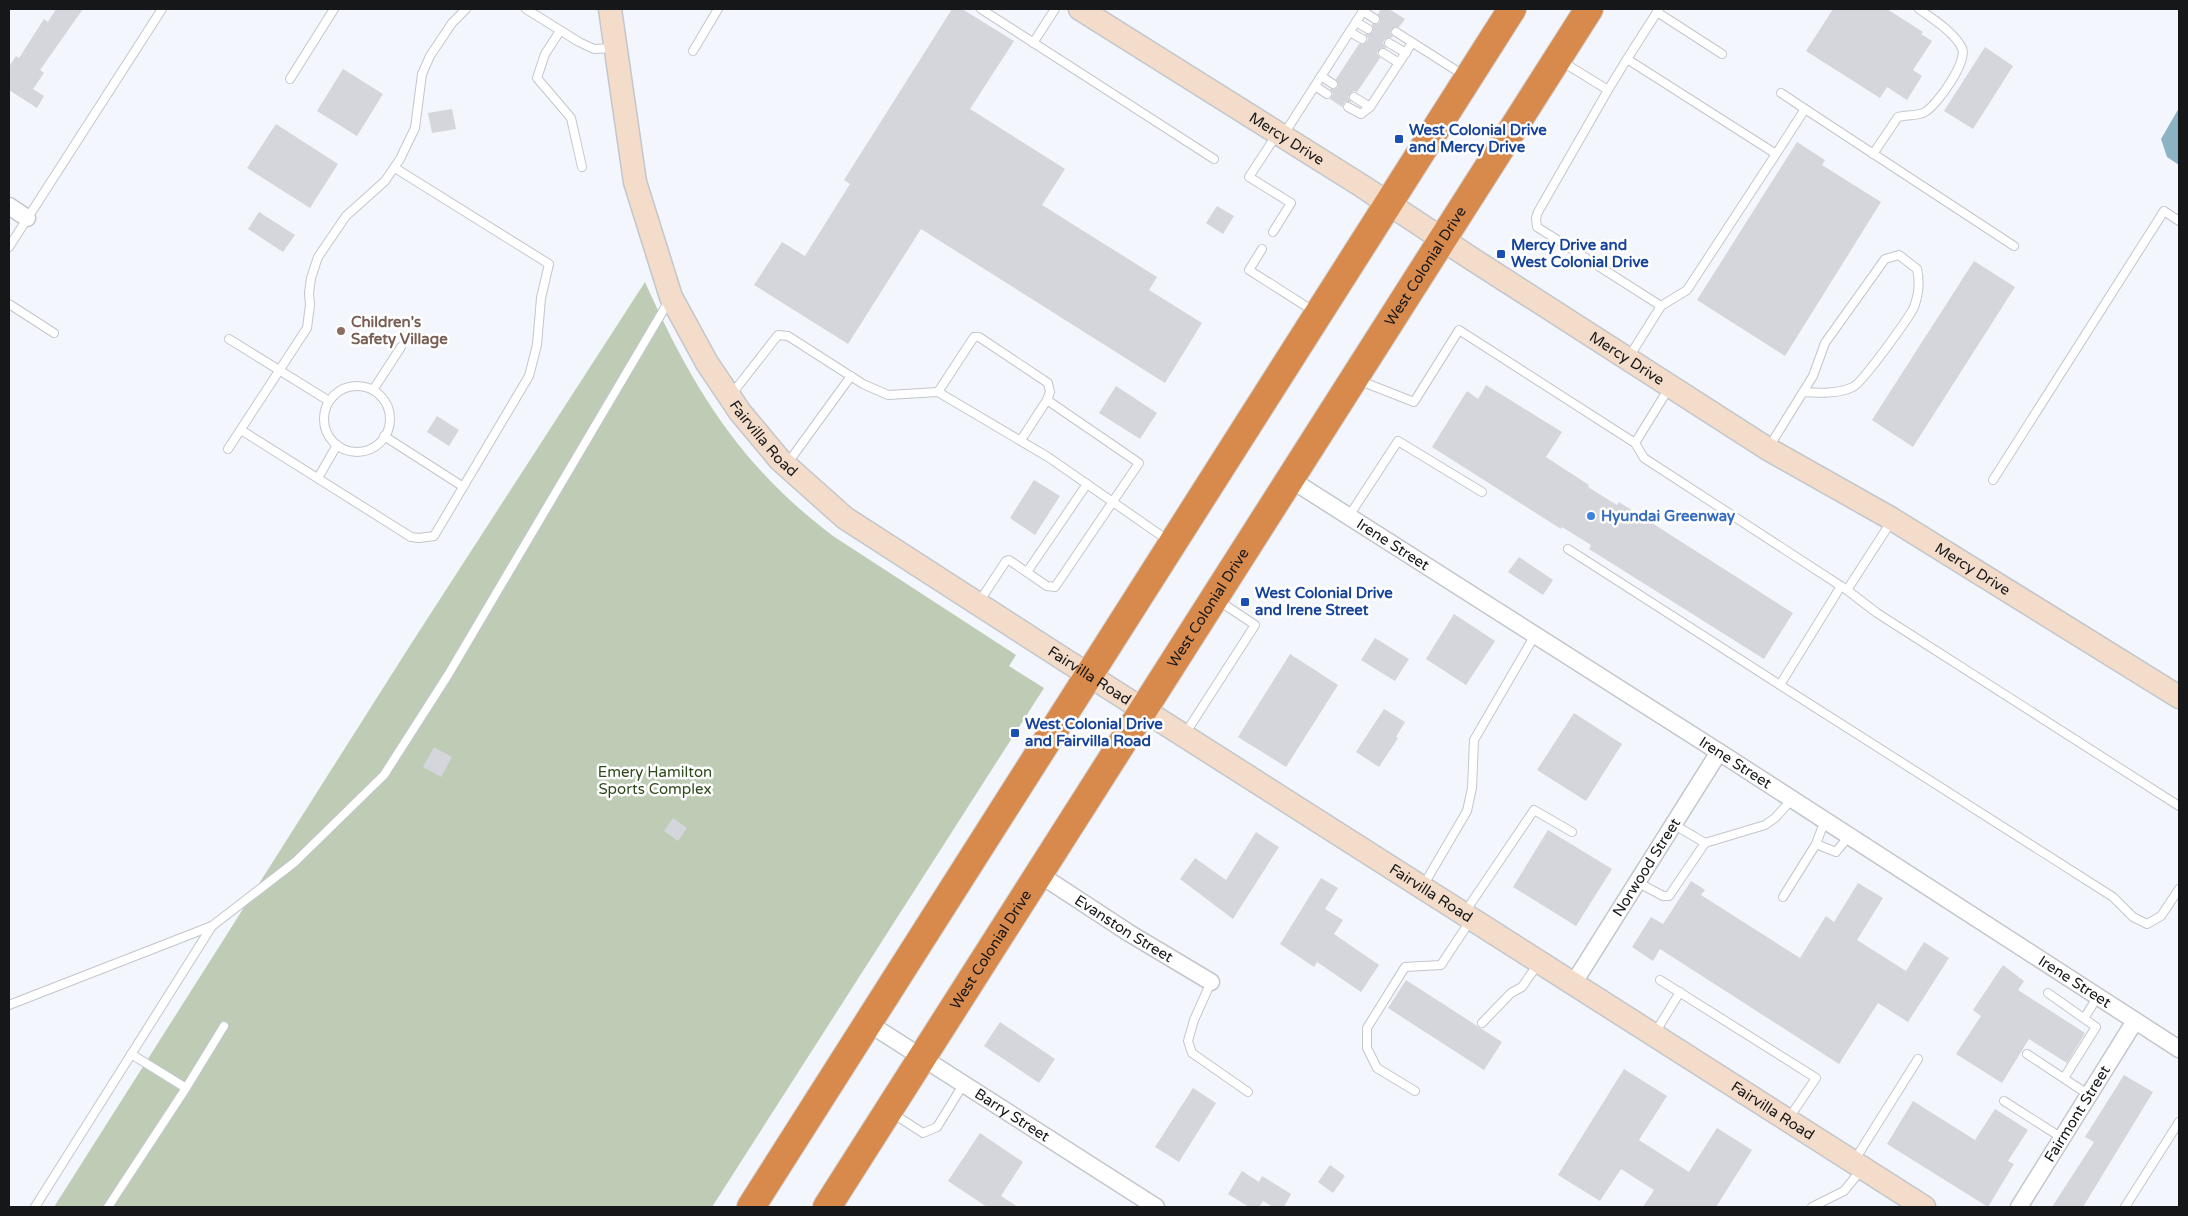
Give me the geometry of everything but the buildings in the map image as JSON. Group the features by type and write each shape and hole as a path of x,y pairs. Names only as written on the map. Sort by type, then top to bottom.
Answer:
{"highway":[{"path":"751,1207 1512,9"},
{"name":"West Colonial Drive","path":"830,1206 889,1110 1589,9"}],"street":[{"name":"Fairvilla Road","path":"610,9 635,182 670,297 729,397 786,466 845,518 1089,676 1924,1207"},
{"name":"Mercy Drive","path":"1080,9 1280,134 1768,449 1892,519 2179,697"},
{"path":"9,206 27,218"},
{"name":"Irene Street","path":"1290,479 1719,752 2179,1049"},
{"name":"Norwood Street","path":"1573,984 1719,752"},
{"name":"Evanston Street","path":"1039,874 1129,933 1211,982"},
{"name":"Fairmont Street","path":"2019,1207 2136,1021"},
{"name":"Barry Street","path":"868,1024 1156,1207"}],"lane":[{"path":"9,246 162,9"},
{"path":"290,80 334,9"},
{"path":"228,449 307,328 310,285 318,257 346,216 385,181 395,168 414,128 422,74 430,56 452,23 466,9"},
{"path":"526,9 560,31 594,49 616,47"},
{"path":"693,51 718,9"},
{"path":"981,9 1214,159"},
{"path":"1033,43 1055,9"},
{"path":"1873,154 1898,117 1923,113 1935,104 1963,61 1963,49 1955,38 1919,9"},
{"path":"1661,306 1538,227 1536,218 1608,90 1658,10 1722,54"},
{"path":"1273,232 1292,204 1249,176 1315,86 1363,11 1375,19"},
{"path":"1356,22 1368,29"},
{"path":"560,31 545,54 537,78 572,118 582,167"},
{"path":"1350,32 1362,40"},
{"path":"1396,32 1468,78"},
{"path":"1390,43 1406,53"},
{"path":"1348,107 1361,114 1370,107 1412,43"},
{"path":"1383,53 1399,63"},
{"path":"1557,58 1608,90"},
{"path":"1628,59 1776,154"},
{"path":"1321,76 1333,84"},
{"path":"1315,86 1327,94"},
{"path":"1781,93 2014,246"},
{"path":"1354,97 1370,107"},
{"path":"1628,359 1661,306 1687,290 1805,109"},
{"path":"241,430 411,537 434,536 462,486 530,376 537,345 541,298 549,264 395,168"},
{"path":"1993,480 2164,211 2179,221"},
{"path":"1262,249 1248,270 1318,315"},
{"path":"1768,449 1803,392 1813,376 1825,344 1885,259 1899,255 1917,269 1920,282 1914,307 1888,345 1854,387 1824,394 1803,392"},
{"path":"9,1005 212,926 296,862 384,775 448,675 670,297"},
{"path":"9,304 54,333"},
{"path":"1353,379 1414,402 1460,330 1635,443 1644,458 1844,588 1877,613 2179,806"},
{"path":"729,397 778,335 788,336 851,376 888,395 938,392 1020,440 1173,544"},
{"path":"938,392 974,336 979,337 1048,384 1050,392 1020,440"},
{"path":"229,339 329,401"},
{"path":"373,390 401,346"},
{"path":"786,466 851,376"},
{"path":"358,386 373,390 385,401 388,409 389,426 384,436 376,446 360,452 344,449 337,445 326,432 324,424 325,408 329,401 341,390 349,387 358,386"},
{"path":"1635,443 1670,386"},
{"path":"978,604 1006,561 1009,560 1047,586 1055,587 1140,463 1046,400"},
{"path":"384,436 462,486"},
{"path":"1349,516 1398,441 1482,492"},
{"path":"318,478 337,445"},
{"path":"1027,572 1086,484"},
{"path":"1780,684 1892,519"},
{"path":"1568,549 2113,897 2133,917 2147,924 2161,916 2179,889"},
{"path":"1184,735 1256,625 1214,598"},
{"path":"1422,887 1467,811 1472,788 1474,740 1535,635"},
{"path":"1637,882 1662,896 1670,896 1705,842 1765,825 1776,818 1792,799"},
{"path":"1415,1091 1377,1068 1367,1048 1366,1028 1404,967 1441,966 1467,916 1534,810 1572,832"},
{"path":"1783,897 1816,844 1825,820"},
{"path":"1674,824 1705,842"},
{"path":"1816,844 1836,852 1849,836"},
{"path":"35,1207 212,926"},
{"path":"1482,1023 1512,993 1522,987 1539,962"},
{"path":"1660,980 1816,1078 1788,1120"},
{"path":"1211,982 1194,1020 1188,1041 1192,1053 1248,1092"},
{"path":"1653,1036 1680,992"},
{"path":"2048,993 2085,1017 2096,1027 2064,1078"},
{"path":"2085,1017 2098,996"},
{"path":"108,1207 224,1026"},
{"path":"132,1054 186,1088"},
{"path":"2027,1054 2089,1095"},
{"path":"1812,1207 1844,1191 1918,1059"},
{"path":"889,1110 923,1133 937,1127 964,1085"},
{"path":"2004,1101 2062,1138"},
{"path":"2125,1207 2179,1122"}],"green space":[{"name":"Emery Hamilton Sports Complex","path":"645,282 681,356 700,390 721,422 771,481 800,509 833,536 1016,655 1009,666 1044,688 712,1207 54,1207 411,644"}],"water":[{"path":"2179,108 2179,165 2167,157 2161,139"}],"place":[{"name":"West Colonial Drive and Mercy Drive","path":"1399,139"},
{"name":"Mercy Drive and West Colonial Drive","path":"1501,254"},
{"name":"Children's Safety Village","path":"341,331"},
{"name":"Hyundai Greenway","path":"1591,516"},
{"name":"West Colonial Drive and Irene Street","path":"1245,602"},
{"name":"West Colonial Drive and Fairvilla Road","path":"1015,733"}]}
